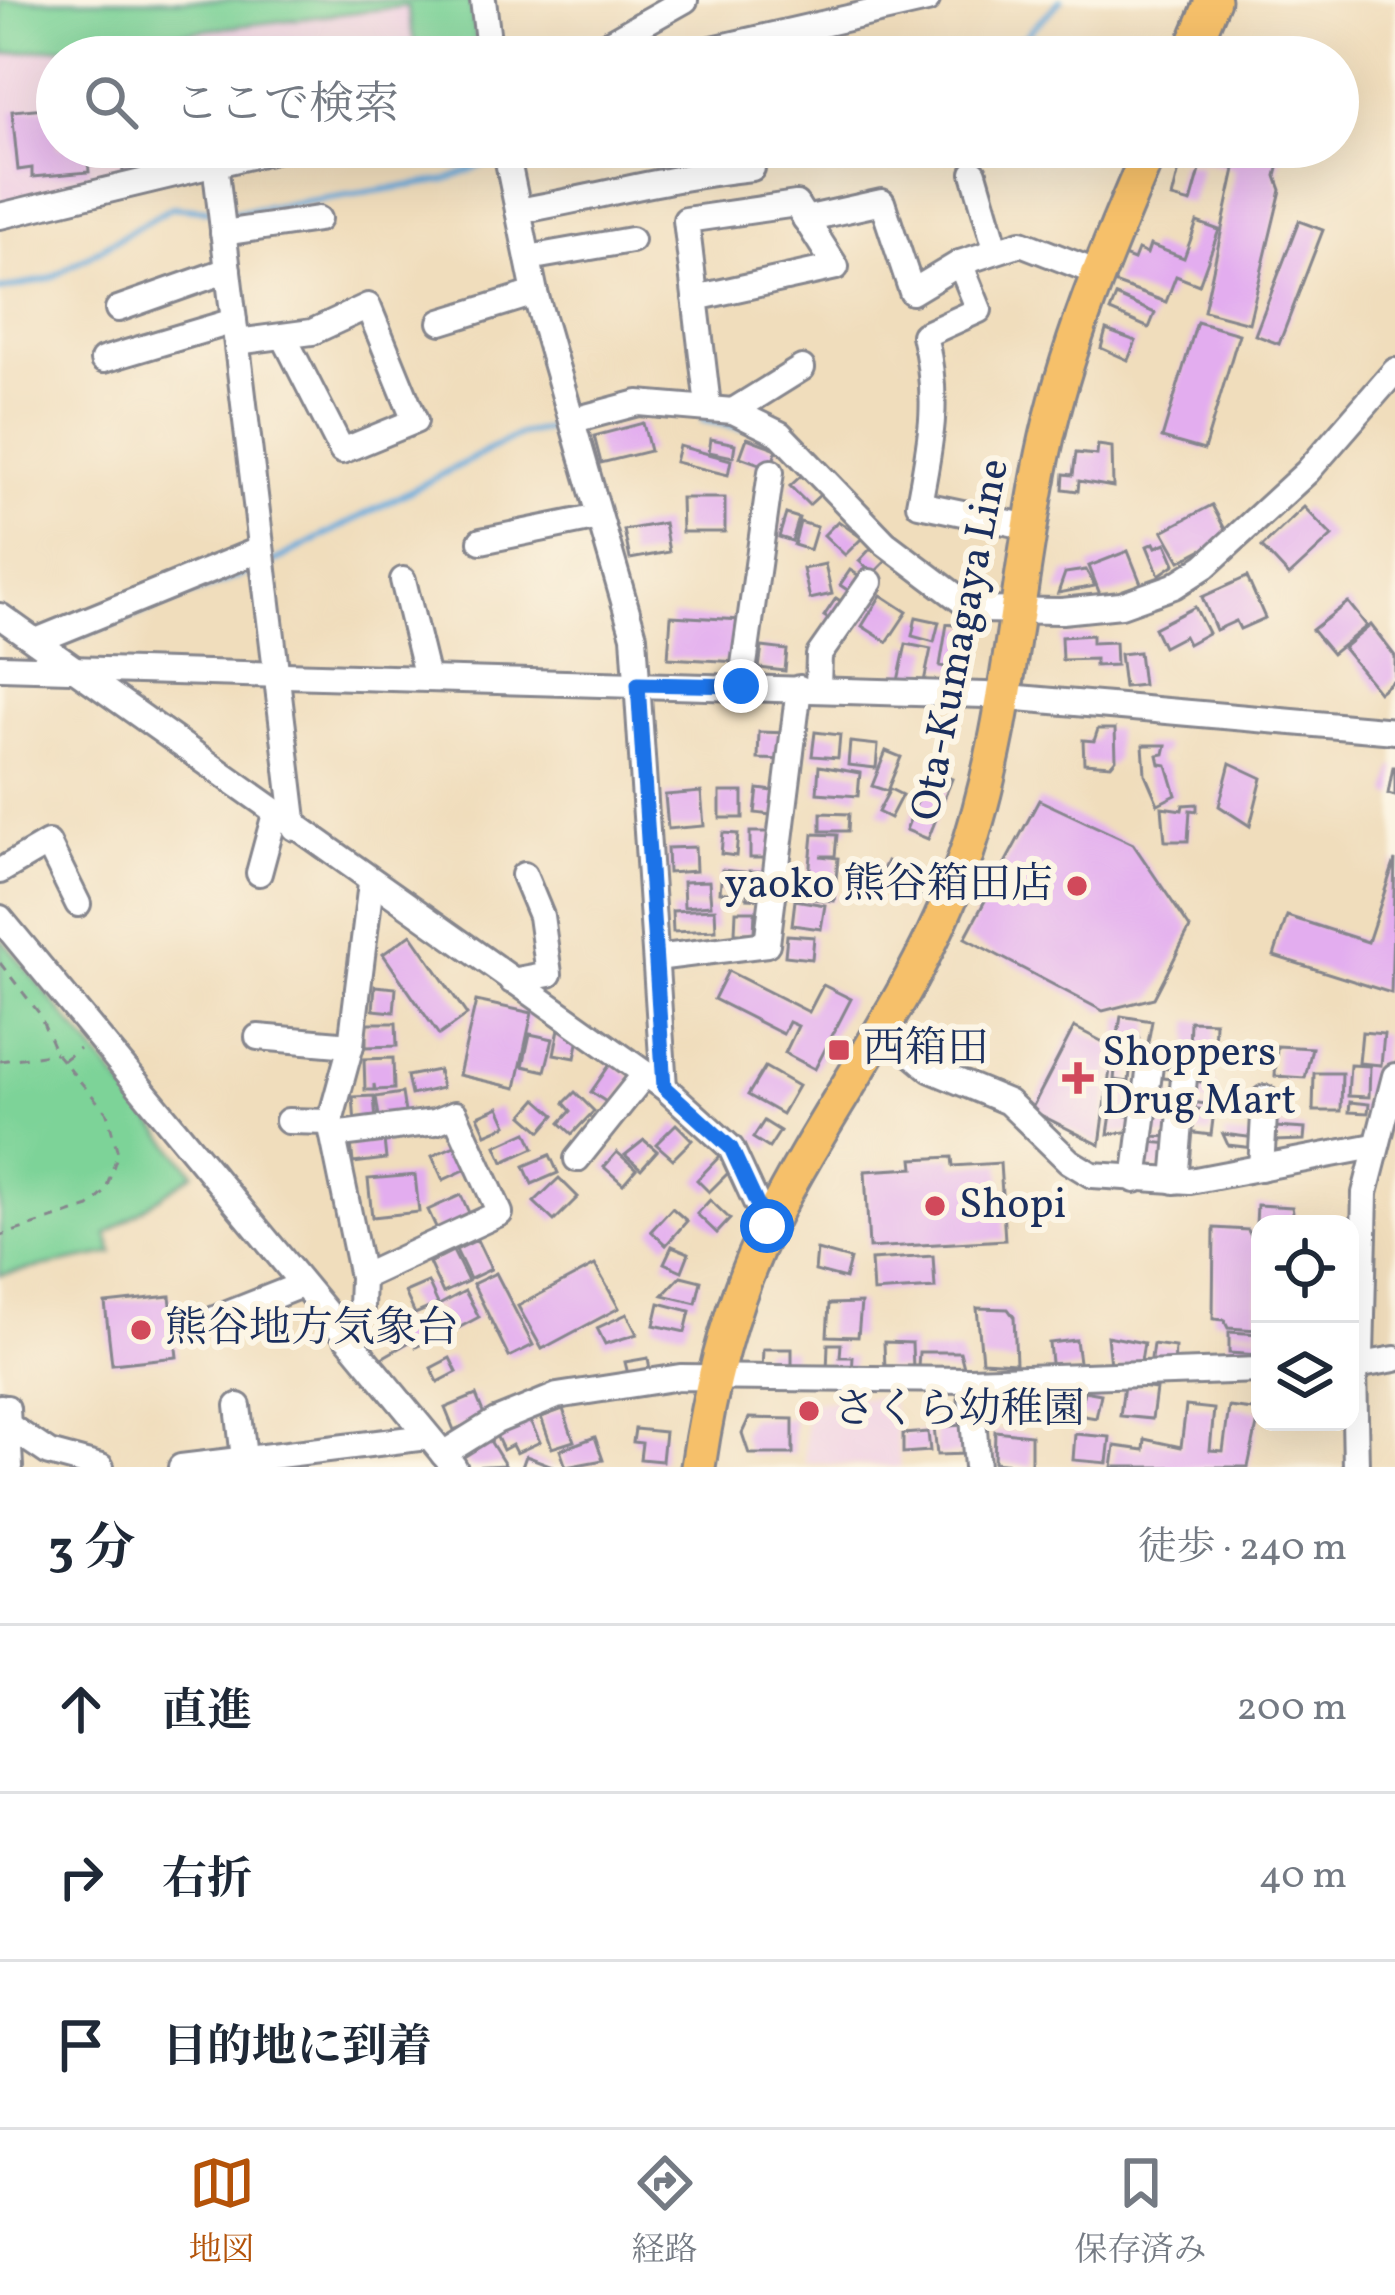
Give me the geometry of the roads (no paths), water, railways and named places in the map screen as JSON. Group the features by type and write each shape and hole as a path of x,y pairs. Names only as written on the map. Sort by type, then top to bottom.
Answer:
{"main road":[{"path":"1198,36 1214,0"},
{"name":"Ota-Kumagaya Line","path":"698,1467 715,1381 767,1226 881,1028 961,868 991,774 1054,406 1098,273 1141,168"}],"street":[{"path":"483,0 487,36"},
{"path":"622,36 686,0"},
{"path":"769,36 927,0"},
{"path":"0,216 195,168"},
{"path":"216,168 273,674 285,821 259,873"},
{"path":"509,168 535,293 634,636 638,684 656,958 654,1080 577,1159"},
{"path":"518,211 644,189 670,177 752,168"},
{"path":"974,173 996,249"},
{"path":"806,219 882,202 912,292 960,263 1021,243 1098,273"},
{"path":"695,298 836,267 796,204 686,220 695,298 720,408"},
{"path":"223,229 318,219"},
{"path":"528,258 631,240"},
{"path":"960,263 979,310 924,335 936,382 936,416 919,504 1030,527"},
{"path":"118,309 228,270"},
{"path":"441,322 535,293"},
{"path":"103,360 235,331 285,339 368,306 415,422 342,451 285,339"},
{"path":"720,408 802,368"},
{"path":"574,420 638,404 720,408 779,434 885,543 974,610 1015,621 1121,605 1174,586 1205,566 1307,472 1395,371"},
{"path":"741,686 771,472"},
{"path":"481,542 599,517"},
{"path":"37,641 260,560"},
{"path":"403,580 427,677"},
{"path":"656,958 767,944 809,688 819,655 870,582"},
{"path":"0,616 370,883 654,1080 731,1148 767,1226"},
{"path":"12,667 70,664 1003,696 1394,729"},
{"path":"0,871 47,843 78,904"},
{"path":"512,981 549,974 541,916 524,875"},
{"path":"346,1337 362,1308 362,1277 331,1129 350,1045 370,883"},
{"path":"0,919 441,1453"},
{"path":"881,1028 932,1070 1008,1102 1069,1162 1091,1175 1175,1181 1261,1168 1382,1136"},
{"path":"258,1037 350,1045"},
{"path":"1136,1180 1151,1058"},
{"path":"1175,1181 1185,1066"},
{"path":"1359,1359 1365,1193 1395,1076"},
{"path":"1261,1168 1265,1099"},
{"path":"288,1121 331,1129 436,1122 454,1114 500,1213 362,1277"},
{"path":"206,1323 301,1286"},
{"path":"1359,1366 1395,1360"},
{"path":"181,1467 244,1458 441,1453 496,1421 557,1396 658,1380 970,1380 1251,1370"},
{"path":"970,1380 977,1467"},
{"path":"238,1406 244,1458"},
{"path":"4,1417 10,1467"},
{"path":"4,1417 49,1453 101,1467"},
{"path":"1355,1431 1356,1467"}],"waterway":[{"path":"1025,36 1061,0"},
{"path":"229,213 447,180 476,168"},
{"path":"0,290 51,278 172,207 216,211"},
{"path":"703,420 743,428"},
{"path":"269,564 520,434 566,425"},
{"path":"79,636 257,569"}],"place":[{"name":"yaoko 熊谷箱田店","path":"1077,886"},
{"name":"西箱田","path":"839,1050"},
{"name":"Shoppers Drug Mart","path":"1078,1078"},
{"name":"Shopi","path":"935,1206"},
{"name":"熊谷地方気象台","path":"141,1330"},
{"name":"さくら幼稚園","path":"809,1411"}]}
